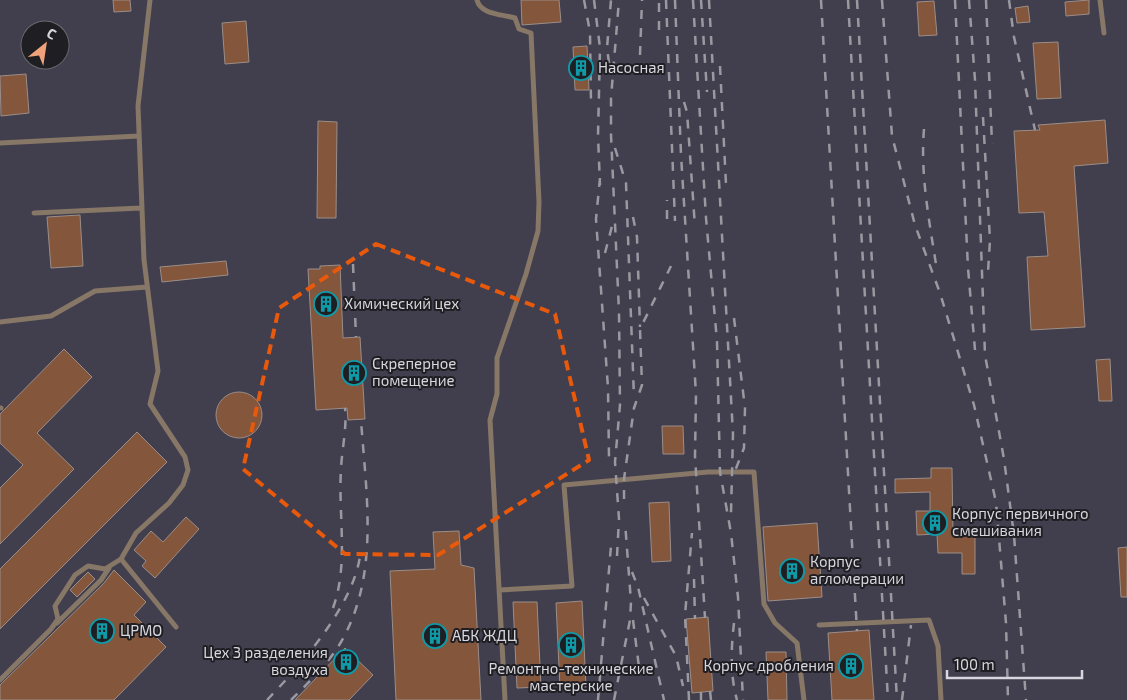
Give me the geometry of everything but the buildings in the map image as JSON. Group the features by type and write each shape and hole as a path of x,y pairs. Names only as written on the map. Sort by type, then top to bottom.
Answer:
{"lane":[{"path":"51,629 58,619 55,606 75,574 88,566 105,569 121,559 136,534 182,485 188,470 185,458 150,404 158,371 147,287 141,208 138,106 150,0"},
{"path":"477,0 481,8 490,13 515,18 519,29 531,33 539,202 538,231 526,274 497,358 497,394 490,420 505,700"},
{"path":"1100,0 1104,33"},
{"path":"0,143 139,136"},
{"path":"34,213 141,208"},
{"path":"0,322 51,316 95,291 147,287"},
{"path":"499,590 572,586 564,485 708,472 754,472 764,604 775,622 797,643 804,700"},
{"path":"121,559 176,627"},
{"path":"0,680 101,580 111,566"},
{"path":"819,625 929,620 938,646 941,700"}],"highlighted area":[{"path":"376,244 555,314 589,460 438,555 345,554 243,469 279,308"}],"shaded area":[{"path":"0,0 1127,0 1127,700 0,700"}],"railway":[{"path":"584,0 590,32 591,102"},
{"path":"594,0 600,48 598,136 600,185"},
{"path":"609,63 607,48 611,0"},
{"path":"617,556 619,519 615,462 620,405 619,312 611,98 619,0"},
{"path":"640,55 642,0"},
{"path":"666,0 675,221"},
{"path":"675,0 681,155 696,394 695,456 705,618"},
{"path":"693,0 706,218 717,341 720,472 731,533 738,597 743,700"},
{"path":"701,0 707,92"},
{"path":"709,0 733,434 731,513"},
{"path":"821,0 857,631"},
{"path":"848,0 888,700"},
{"path":"857,0 897,700"},
{"path":"882,0 892,136 915,225 940,293 974,405 996,502 1006,623 1008,700"},
{"path":"955,0 968,268 975,350"},
{"path":"969,0 975,80 985,355 1004,459 1014,535 1026,700"},
{"path":"986,0 992,144"},
{"path":"1009,0 1014,37 1035,130"},
{"path":"659,3 659,33"},
{"path":"720,66 726,184"},
{"path":"684,102 687,112 695,227"},
{"path":"983,117 990,240 988,272"},
{"path":"924,129 923,165 937,271"},
{"path":"615,148 626,183 634,398"},
{"path":"600,178 596,219 608,388 609,458"},
{"path":"667,200 667,219"},
{"path":"633,217 637,237 640,327"},
{"path":"605,253 612,226"},
{"path":"353,264 356,337"},
{"path":"624,499 624,479 634,408 642,385 640,329 671,266"},
{"path":"734,318 745,408 744,448 735,471"},
{"path":"333,608 341,574 340,486 345,408"},
{"path":"291,700 336,650 353,616 361,589 366,562 368,533 361,420"},
{"path":"614,700 630,620 631,602 625,522"},
{"path":"689,700 685,615 692,533"},
{"path":"598,700 611,546"},
{"path":"267,700 295,670 324,634 347,595 360,556"},
{"path":"632,572 638,587 664,700"},
{"path":"694,579 695,619"},
{"path":"644,598 676,656 683,686"},
{"path":"633,620 640,675"},
{"path":"734,623 732,662 737,700"},
{"path":"902,700 911,625"},
{"path":"710,691 711,700"},
{"path":"701,692 701,700"}],"place":[{"name":"Насосная","path":"581,68"},
{"name":"Химический цех","path":"326,304"},
{"name":"Скреперное помещение","path":"354,373"},
{"name":"Корпус первичного смешивания","path":"935,523"},
{"name":"Корпус агломерации","path":"792,571"},
{"name":"ЦРМО","path":"102,631"},
{"name":"АБК ЖДЦ","path":"435,636"},
{"name":"Ремонтно-технические мастерские","path":"571,645"},
{"name":"Цех 3 разделения воздуха","path":"346,662"},
{"name":"Корпус дробления","path":"851,666"}]}
